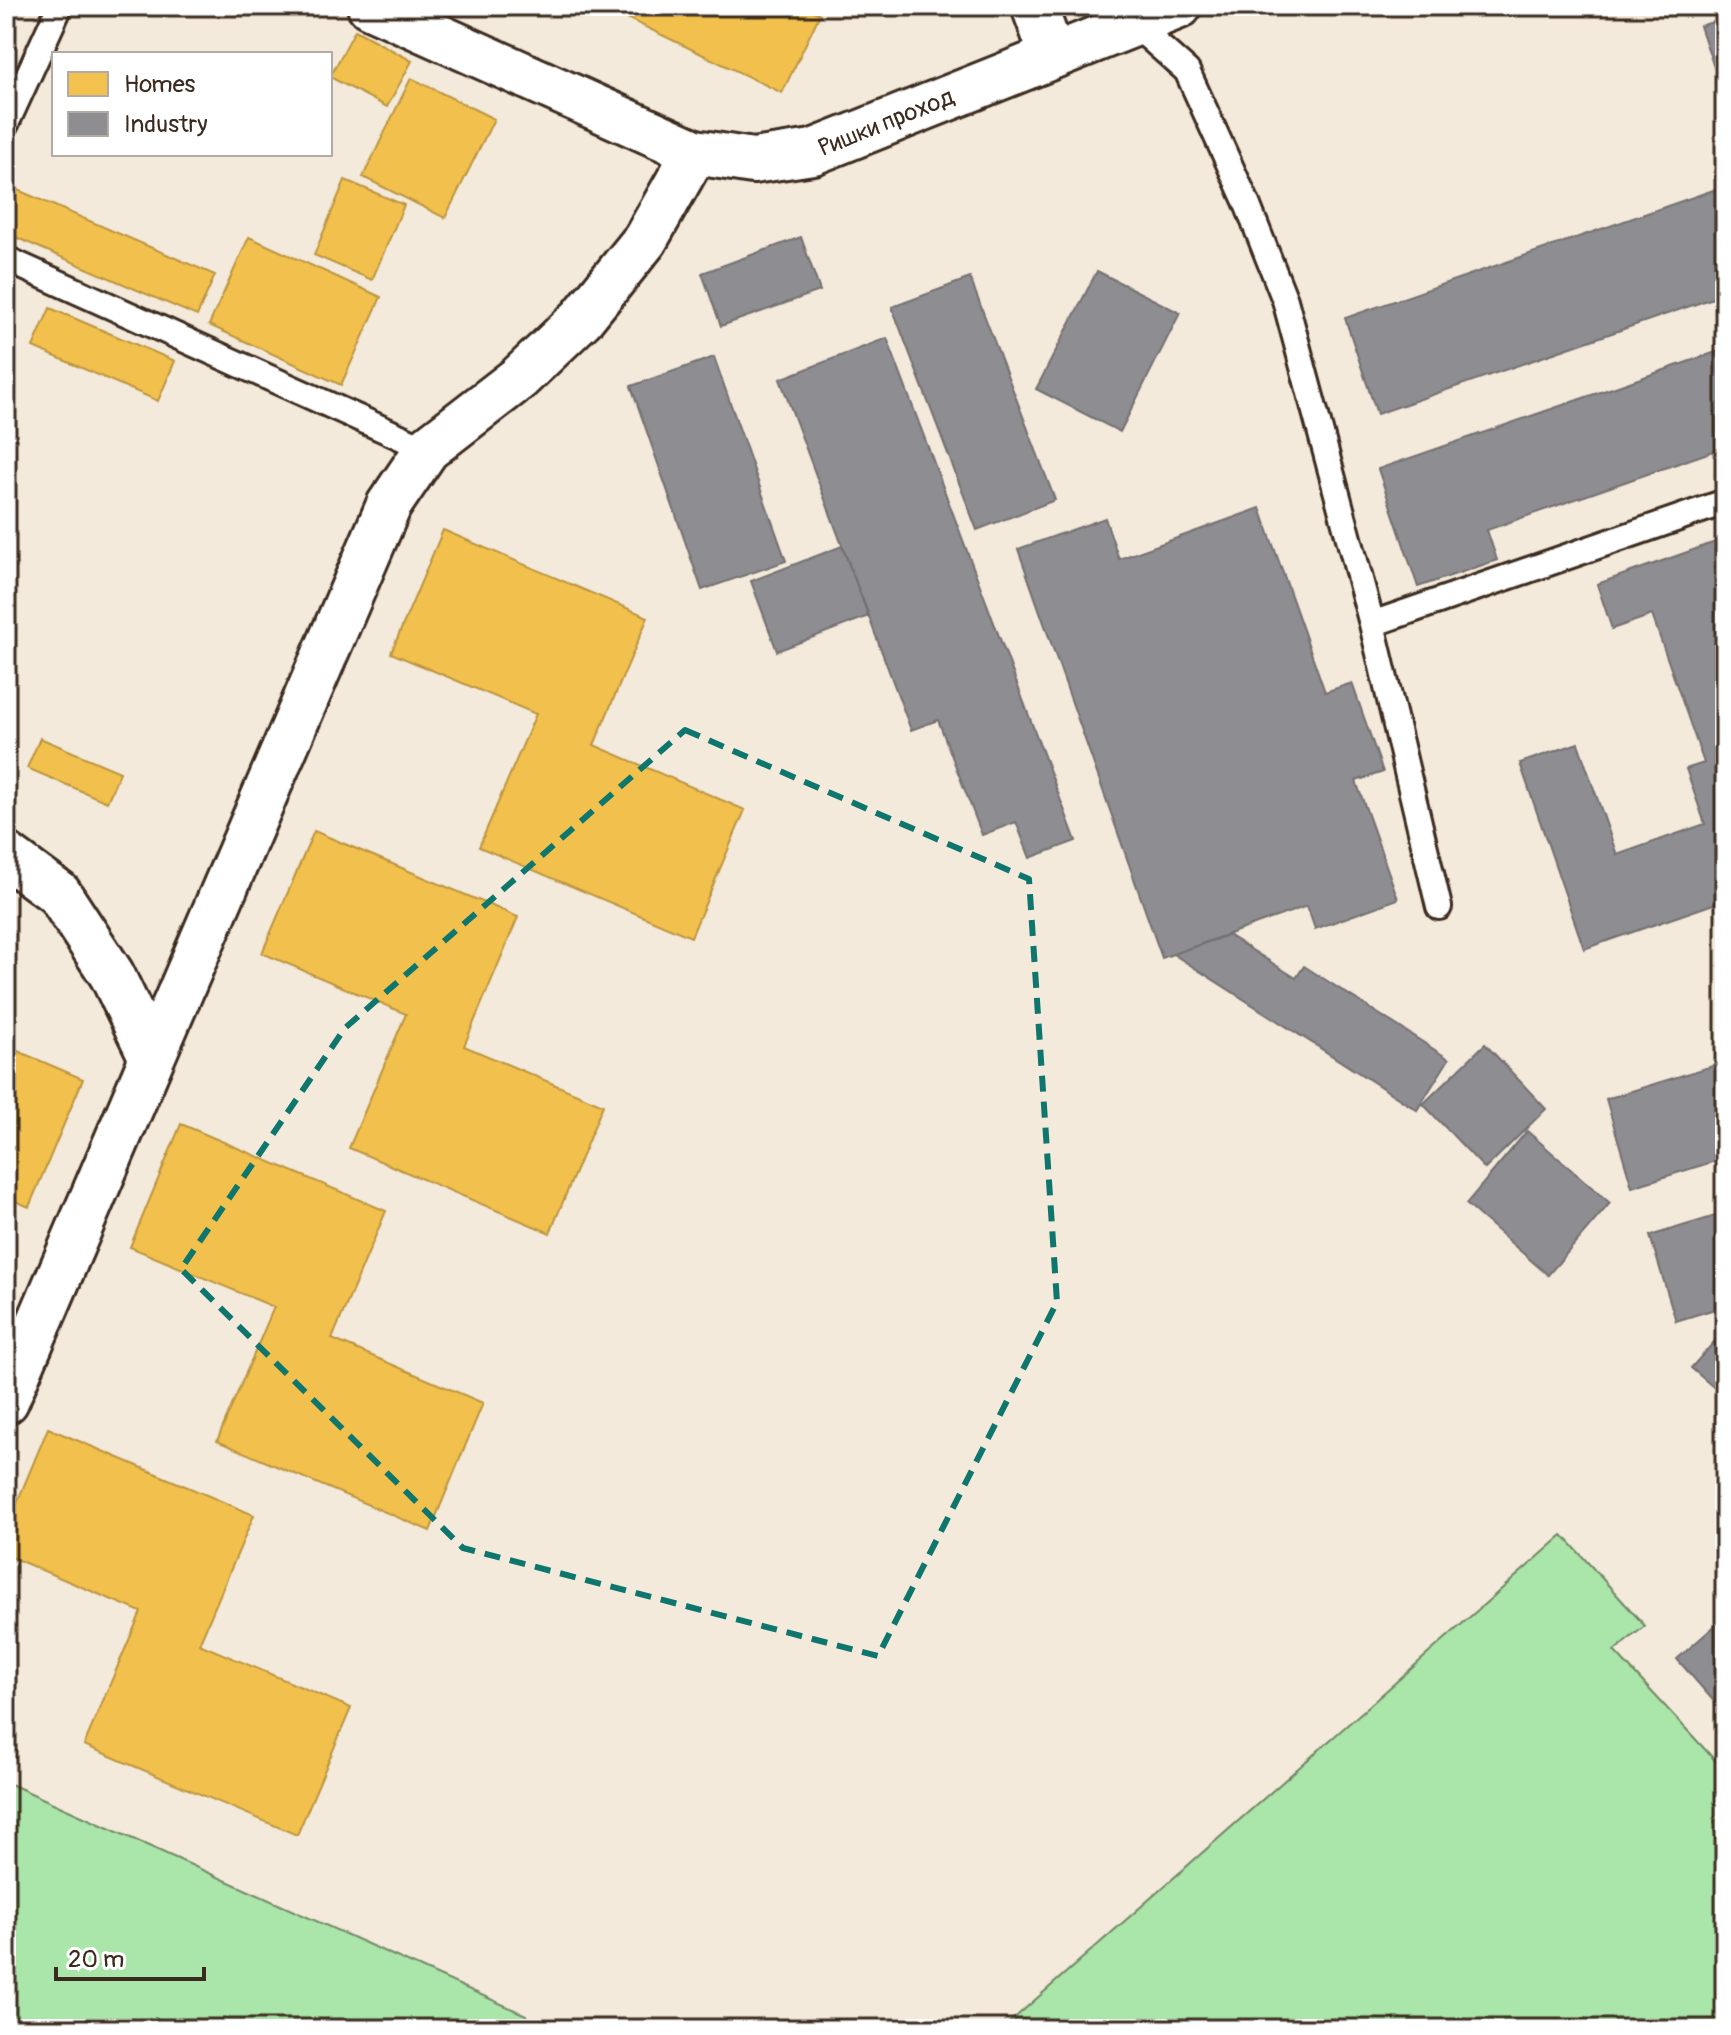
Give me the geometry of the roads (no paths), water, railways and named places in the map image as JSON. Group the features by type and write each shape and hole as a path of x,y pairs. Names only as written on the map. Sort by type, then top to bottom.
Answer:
{"street":[{"name":"Ришки проход","path":"370,6 695,152 753,161 813,152 1179,6"},
{"path":"1034,6 1052,55"},
{"path":"6,1401 389,505 427,449 519,378 582,318 645,240 695,152"},
{"path":"6,855 59,894 112,975 152,1058"}],"lane":[{"path":"6,124 60,6"},
{"path":"1134,24 1187,71 1246,201 1285,300 1372,624 1439,907"},
{"path":"6,259 427,449"},
{"path":"1372,624 1725,502"}]}
